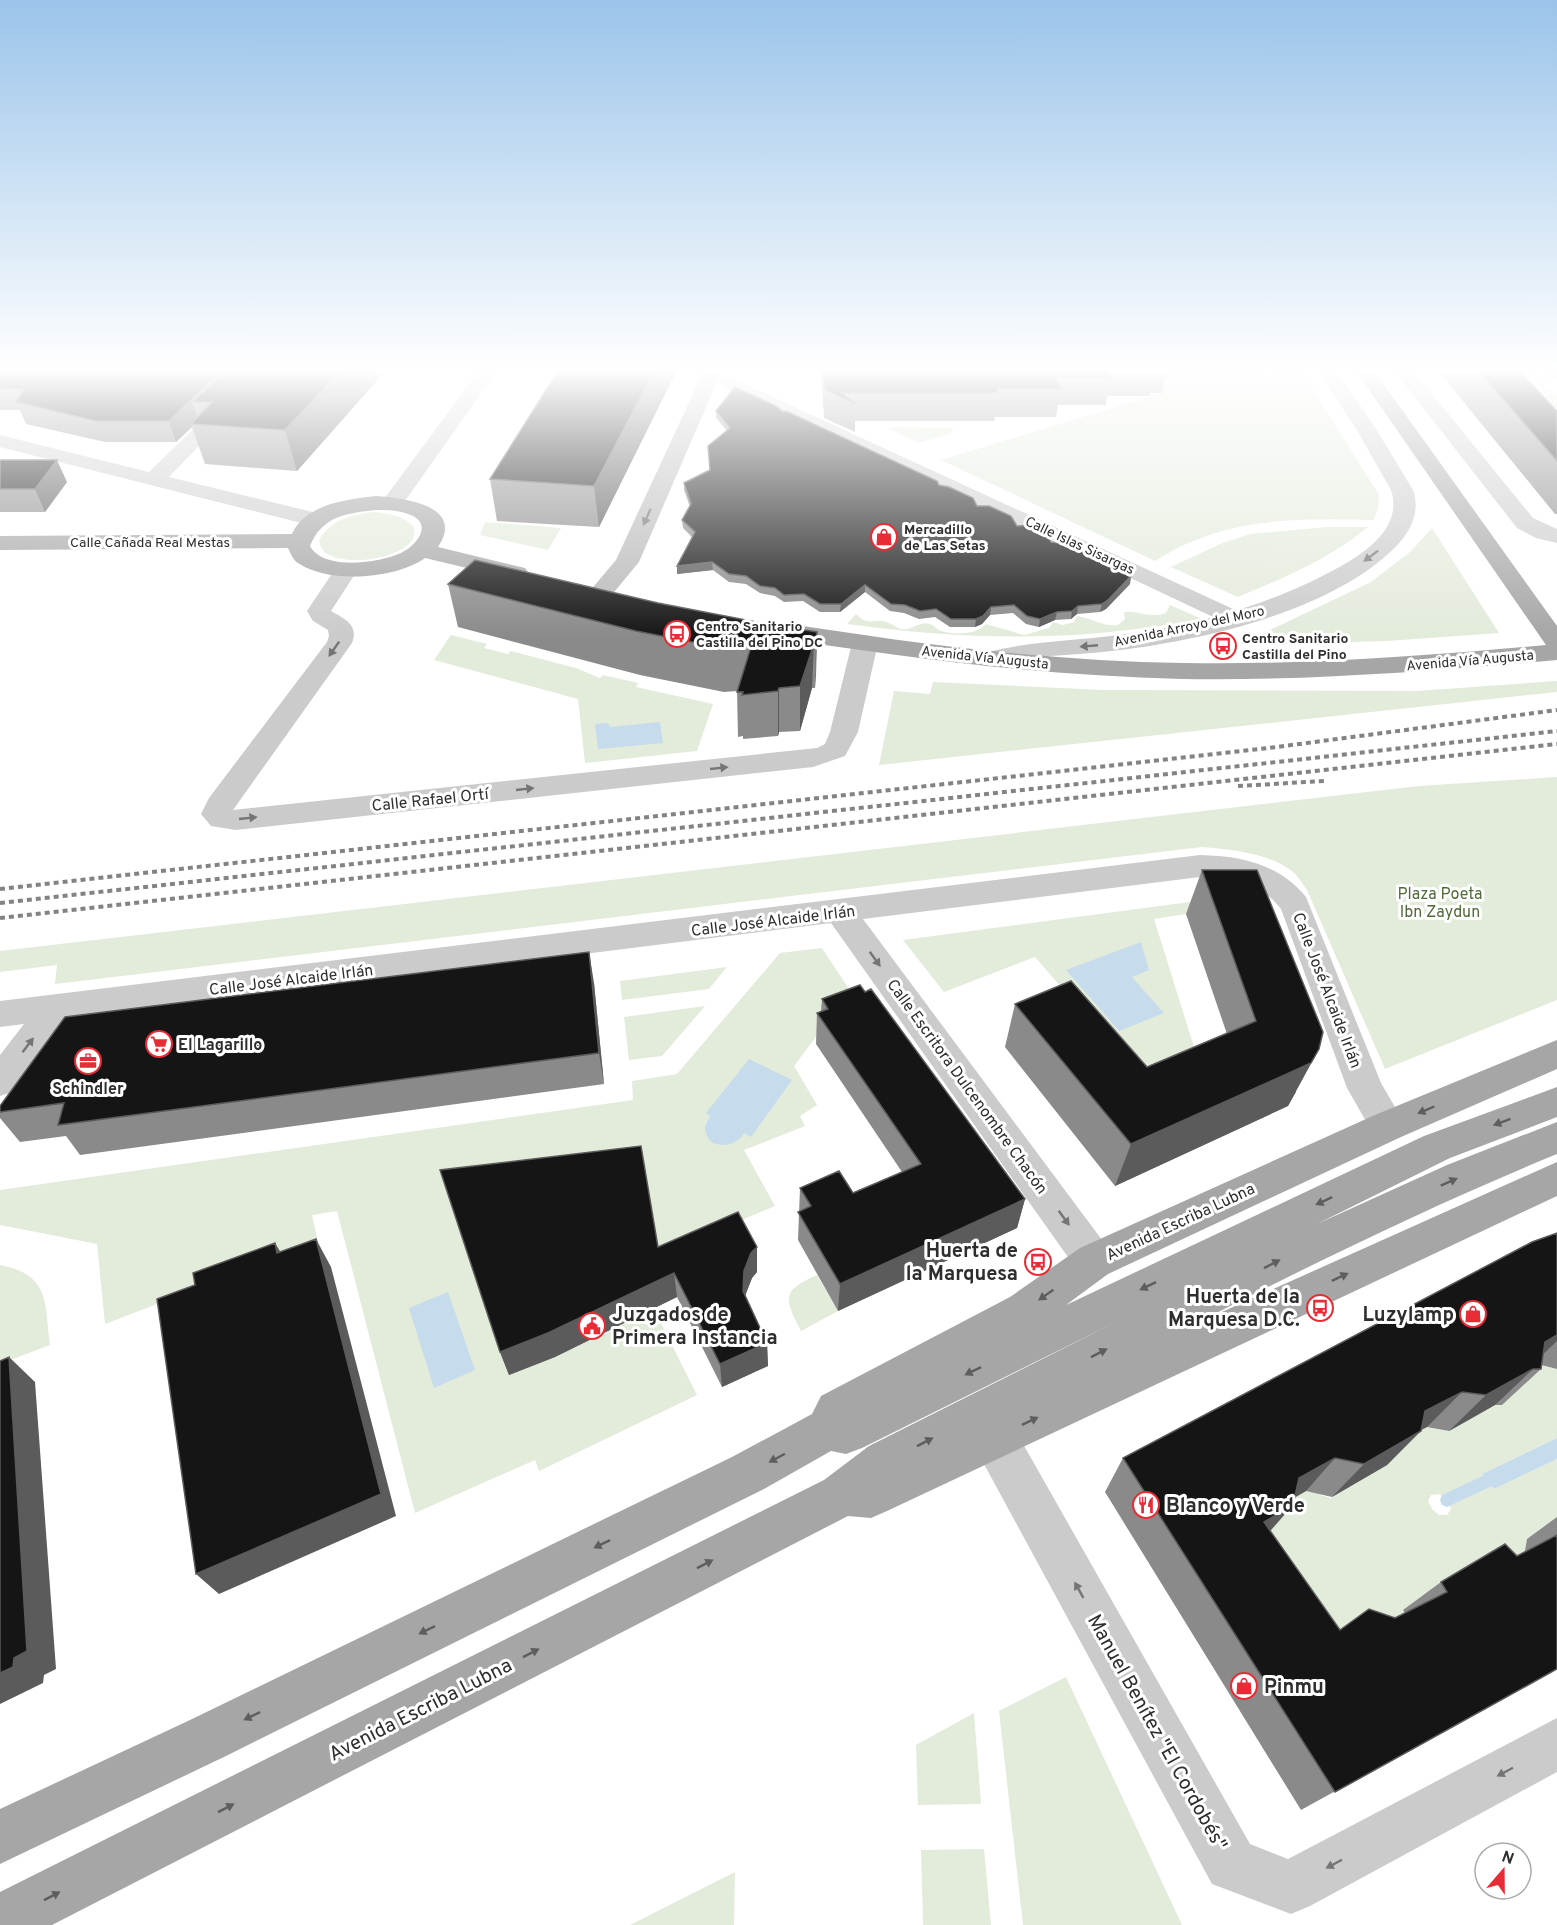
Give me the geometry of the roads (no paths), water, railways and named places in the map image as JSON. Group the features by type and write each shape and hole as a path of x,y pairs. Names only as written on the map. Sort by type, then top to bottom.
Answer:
{"main road":[{"path":"601,592 627,562 679,458"},
{"path":"1427,458 1557,643"},
{"path":"392,504 423,512 431,520 435,530 431,540 422,550 407,559 388,566 345,571 310,561 301,551 300,541 305,530 330,513 360,505 392,504"},
{"name":"Calle Cañada Real Mestas","path":"0,543 300,541"},
{"path":"422,550 544,579"},
{"name":"Avenida Vía Augusta","path":"748,625 865,643 1056,665 1170,670 1261,670 1426,664 1557,652"},
{"name":"Avenida Escriba Lubna","path":"828,1430 836,1411 1025,1311 1094,1261 1388,1126 1557,1054"},
{"name":"Avenida Escriba Lubna","path":"0,1837 208,1738 674,1509 828,1430 846,1432 1437,1147 1557,1102"},
{"name":"Avenida Escriba Lubna","path":"0,1922 840,1496 885,1462 1294,1253 1460,1177 1557,1138"},
{"name":"Avenida Escriba Lubna","path":"840,1496 871,1495 1557,1178"},
{"path":"1490,1208 1557,1203"}],"street":[{"path":"65,458 317,520"},
{"path":"153,480 176,458"},
{"path":"392,504 425,458"},
{"name":"Calle Islas Sisargas","path":"901,458 1244,617"},
{"name":"Calle Islas Sisargas","path":"912,458 1244,617"},
{"name":"Avenida Arroyo del Moro","path":"993,658 1050,648 1138,640 1244,617 1290,602 1348,573 1382,548 1401,524 1405,499 1401,487 1384,458"},
{"path":"1474,458 1526,523 1544,533 1557,536"},
{"path":"22,468 108,469"},
{"name":"Calle Rafael Ortí","path":"345,571 319,611 322,616 340,626 342,636 224,798 216,814 221,819 236,820 341,809 826,755 837,749 844,732 865,643"},
{"name":"Calle José Alcaide Irlán","path":"0,1014 1200,866 1238,868 1276,884 1295,905 1365,1088 1388,1126"},
{"name":"Calle Escritora Dulcenombre Chacón","path":"840,911 1094,1261"},
{"path":"0,1082 56,1008"},
{"name":"Manuel Benítez \"El Cordobés\"","path":"994,1437 1231,1865 1291,1887 1557,1744"}],"water":[{"path":"660,722 663,743 598,749 595,724 608,723 610,727"},
{"path":"1141,942 1149,970 1132,977 1164,1013 1119,1031 1066,970"},
{"path":"749,1059 792,1080 751,1137 744,1133 730,1144 713,1143 706,1133 705,1127 710,1116 706,1113"},
{"path":"448,1292 475,1370 434,1388 409,1308"},
{"path":"1557,1438 1557,1459 1494,1489 1482,1474"}],"waterway":[{"path":"1447,1500 1487,1481"}],"railway":[{"path":"0,889 1269,748 1557,710"},
{"path":"0,903 1557,731"},
{"path":"0,918 1557,744"},
{"path":"1238,786 1324,781"}],"place":[{"name":"Mercadillo de Las Setas","path":"884,537"},
{"name":"Centro Sanitario Castilla del Pino DC","path":"677,634"},
{"name":"Centro Sanitario Castilla del Pino","path":"1223,646"},
{"name":"El Lagarillo","path":"159,1044"},
{"name":"Schindler","path":"88,1061"},
{"name":"Huerta de la Marquesa","path":"1038,1262"},
{"name":"Huerta de la Marquesa D.C.","path":"1320,1308"},
{"name":"Luzylamp","path":"1473,1314"},
{"name":"Juzgados de Primera Instancia","path":"592,1326"},
{"name":"Blanco y Verde","path":"1146,1505"},
{"name":"Pinmu","path":"1244,1686"}],"park label":[{"name":"Plaza Poeta Ibn Zaydun","path":"1440,902"}]}
